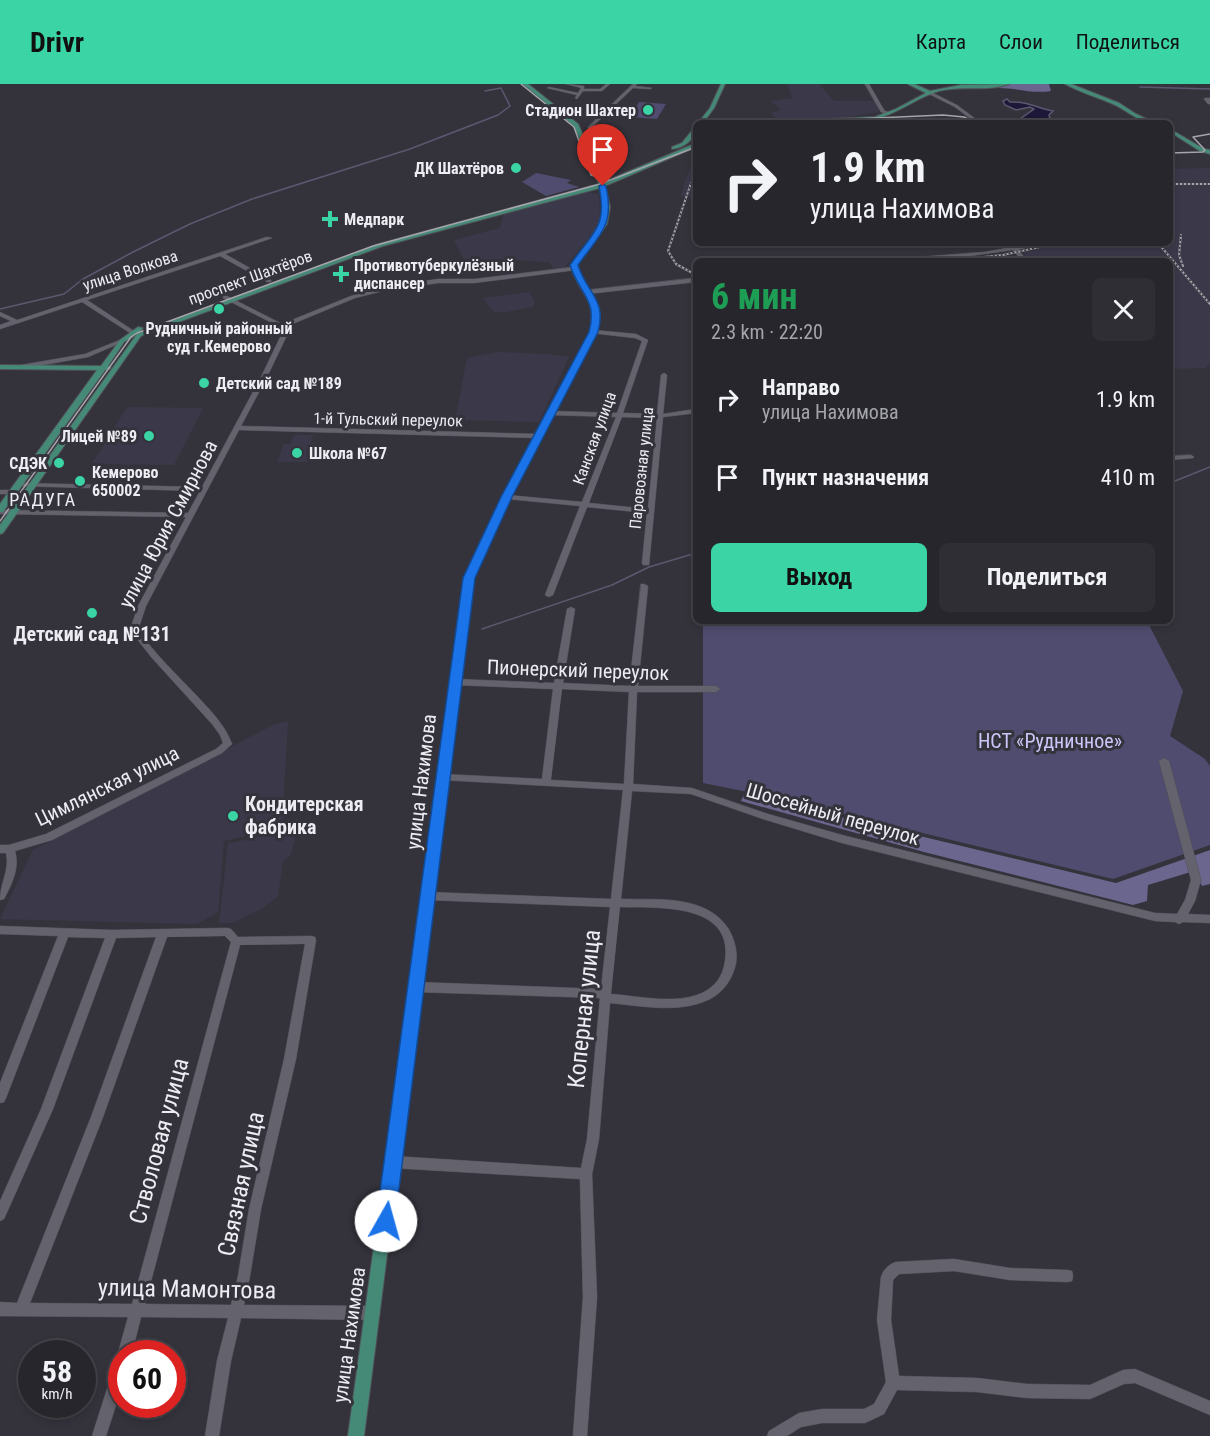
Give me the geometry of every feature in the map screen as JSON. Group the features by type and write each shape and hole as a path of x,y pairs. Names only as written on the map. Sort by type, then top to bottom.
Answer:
{"main road":[{"path":"527,84 579,124 587,138 601,180 607,207 604,224 574,265 574,269"},
{"path":"702,120 712,108 723,84"},
{"path":"910,84 933,92"},
{"path":"836,120 862,119 888,114 933,92 963,86 1007,84"},
{"path":"1067,84 1117,104 1134,116 1145,120"},
{"path":"601,180 681,145 693,132"},
{"path":"1173,132 1202,150 1210,152"},
{"path":"681,145 693,146"},
{"path":"601,180 693,146"},
{"name":"проспект Шахтёров","path":"1,508 107,370 139,335 269,281 376,243 588,186 601,180"},
{"name":"проспект Шахтёров","path":"0,531 107,370 122,341 132,332 381,245 595,188 601,180"},
{"name":"улица Нахимова","path":"356,1436 469,578 507,497 593,332 597,311 574,269"},
{"path":"0,368 107,370"},
{"path":"0,368 107,370"}],"street":[{"path":"568,84 598,91 608,84"},
{"path":"867,84 882,111 888,114"},
{"path":"589,129 633,85 650,88"},
{"path":"576,100 584,87"},
{"path":"549,88 579,94"},
{"path":"933,92 974,120"},
{"name":"улица Волкова","path":"0,327 269,238"},
{"path":"923,258 1028,246"},
{"path":"1015,249 1022,258"},
{"path":"220,254 269,281"},
{"path":"228,298 284,328 353,297 383,289 438,281 474,281 574,269"},
{"path":"587,292 693,280"},
{"path":"83,300 132,332"},
{"path":"0,314 17,322"},
{"name":"улица Юрия Смирнова","path":"227,746 227,738 134,630 142,606 265,375 284,328"},
{"name":"Канская улица","path":"549,595 619,416 645,340 636,336 593,332"},
{"path":"17,367 86,356 122,341"},
{"name":"Паровозная улица","path":"646,563 664,375"},
{"path":"551,413 660,416 693,411"},
{"name":"1-й Тульский переулок","path":"237,428 538,436"},
{"path":"1173,458 1191,457"},
{"path":"18,484 205,489"},
{"path":"0,492 12,492"},
{"path":"507,497 650,511"},
{"path":"1,508 13,512 191,515"},
{"name":"Коперная улица","path":"580,1436 590,1297 586,1174 593,1139 605,996 628,787 633,689 644,586"},
{"path":"546,782 558,686 571,609"},
{"name":"Пионерский переулок","path":"455,682 633,689 716,689"},
{"name":"Цимлянская улица","path":"5,849 49,837 227,746"},
{"path":"1164,761 1196,880 1190,901 1179,920"},
{"name":"Шоссейный переулок","path":"442,777 692,791 766,817 842,839 1155,917 1179,920 1210,919"},
{"path":"0,896 14,860 5,849"},
{"path":"416,987 605,996 680,1003 707,996 718,988 730,968 733,956 727,936 718,922 710,916 679,905 428,896"},
{"path":"0,930 112,934 227,932 236,941"},
{"path":"0,1098 65,932"},
{"path":"21,1309 97,1117 163,933"},
{"path":"0,1215 47,1109 112,934"},
{"name":"Связная улица","path":"212,1436 224,1361 255,1209 290,1059 311,940 236,941"},
{"name":"Стволовая улица","path":"129,1340 236,941"},
{"path":"393,1162 586,1174"},
{"path":"774,1436 799,1420 822,1416 866,1416 879,1409 893,1383 884,1320 887,1277 896,1268 954,1265 1010,1274 1067,1276"},
{"name":"улица Мамонтова","path":"0,1308 373,1314"},
{"path":"893,1383 976,1385 1027,1391 1089,1392 1122,1377 1135,1376 1210,1408"},
{"path":"99,1436 108,1408"}],"shaded area":[{"path":"787,84 819,84 834,101 872,101 877,104 879,112 836,119 777,120 771,113 781,110 771,101 793,98"},
{"path":"962,84 1049,84 1051,91 1038,92"},
{"path":"1007,99 1010,102 1053,111 1049,115 1050,118 1043,120 1020,120 1034,109 1030,107 1016,110 1005,105 1003,101"},
{"path":"693,163 693,197 681,196"},
{"path":"1210,168 1210,363 1205,368 1173,369 1173,258 1026,258 1024,252 1052,246 1173,246 1173,169"},
{"path":"587,192 599,194 600,222 564,268 553,268 549,262 495,259 492,264 466,264 454,240 500,228 504,214"},
{"path":"529,292 535,302 533,307 506,312 494,312 482,298"},
{"path":"498,352 569,357 539,422 455,420 467,358"},
{"name":"Лицей №89","path":"127,407 203,408 174,465 92,464"},
{"name":"Школа №67","path":"294,435 313,435 310,443 316,443 309,462 277,462 284,444 291,444"},
{"path":"288,721 282,828 224,841 218,912 197,924 0,919 33,850 273,725"},
{"path":"744,794 1116,883 1210,850 1210,884 1202,886 1194,871 1148,885 1147,901 1133,905 924,852 741,801"},
{"path":"286,828 298,829 290,856 283,861 278,896 263,908 232,923 219,923 228,843 251,839"}],"green space":[{"name":"Стадион Шахтер","path":"639,102 666,104 657,119 630,117"},
{"path":"536,173 571,180 567,183 579,187 546,196 522,182"},
{"name":"НСТ «Рудничное»","path":"703,624 1149,624 1183,691 1170,736 1205,759 1210,766 1210,845 1113,879 773,797 703,783"}],"waterway":[{"path":"1140,87 1210,89"},
{"path":"0,309 64,294 83,279 190,224 252,199 410,149 498,115 510,106 501,88 485,91"},
{"path":"1173,482 1210,467"},
{"path":"482,629 612,585 649,567 693,554"}],"tram line":[{"path":"521,84 574,127 591,175 610,180"},
{"path":"832,120 943,115 964,117 970,120"},
{"path":"1173,153 1203,152 1205,150 1193,137 1210,134"},
{"path":"0,521 131,337 137,333 373,246 600,184 693,148"}],"railway":[{"path":"691,183 668,251 676,264 693,273"},
{"path":"1173,184 1210,184"},
{"path":"1181,235 1179,255 1183,266"},
{"path":"974,258 1003,255 1044,246"},
{"path":"1161,246 1171,258"},
{"path":"1173,261 1210,304"}],"place":[{"name":"Стадион Шахтер","path":"648,110"},
{"name":"ДК Шахтёров","path":"516,168"},
{"name":"Медпарк","path":"330,219"},
{"name":"Противотуберкулёзный диспансер","path":"341,274"},
{"name":"Рудничный районный суд г.Кемерово","path":"219,309"},
{"name":"Детский сад №189","path":"204,383"},
{"name":"Лицей №89","path":"149,436"},
{"name":"Школа №67","path":"297,453"},
{"name":"СДЭК","path":"59,463"},
{"name":"Кемерово 650002","path":"80,481"},
{"name":"Детский сад №131","path":"92,613"},
{"name":"Кондитерская фабрика","path":"233,816"}],"district":[{"name":"РАДУГА","path":"43,500"}],"route":[{"path":"386,1221 469,578 507,497 593,332 597,317 596,307 577,276 574,265 604,224 607,207 603,186"}]}
